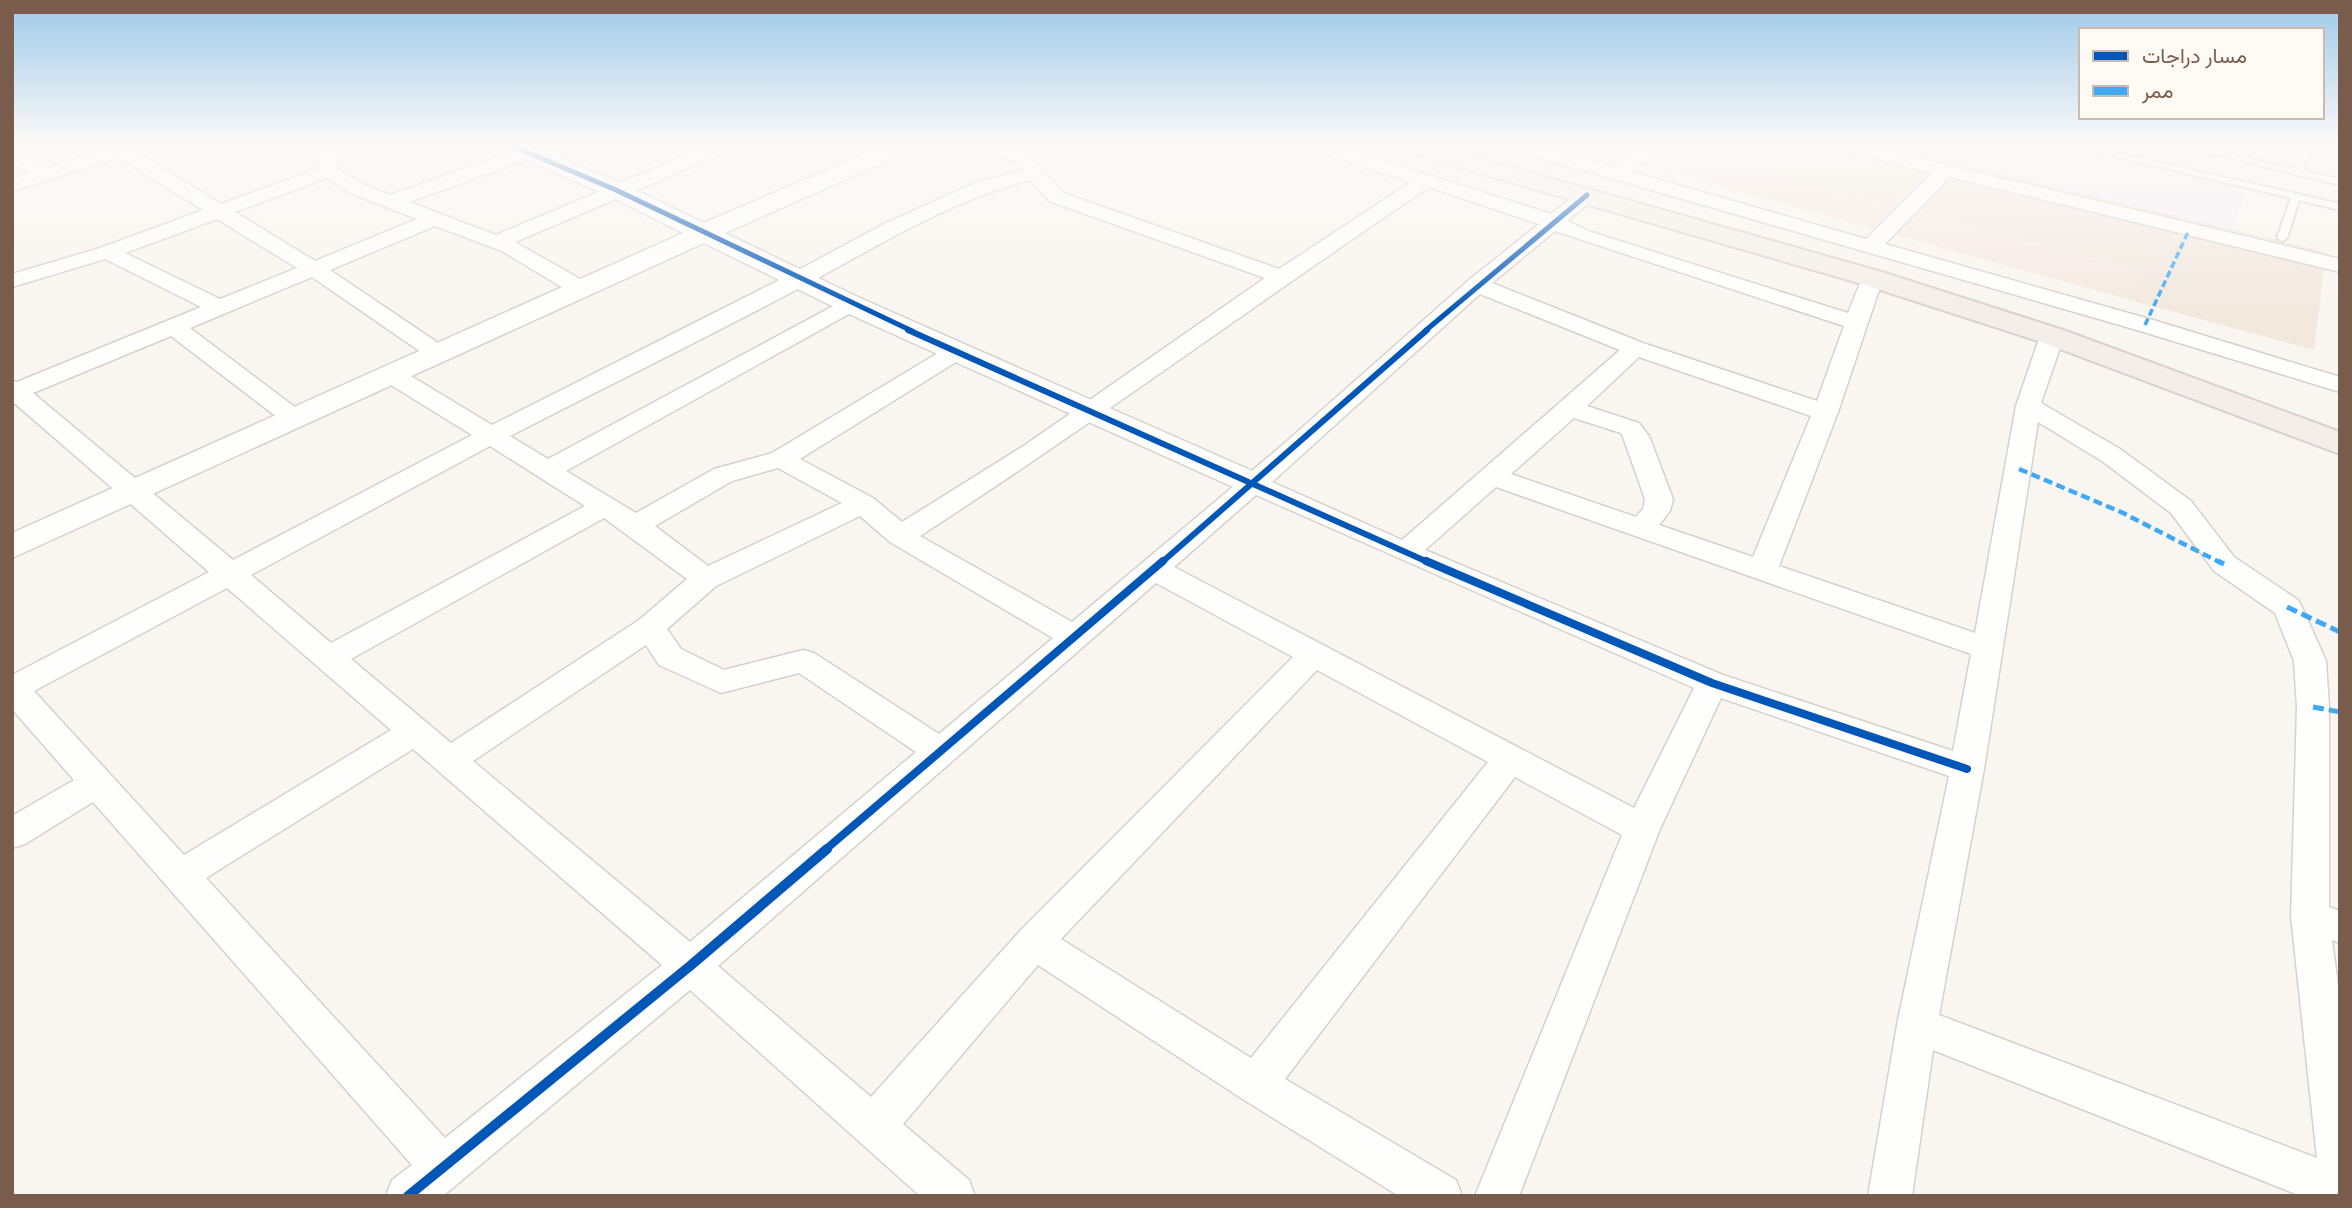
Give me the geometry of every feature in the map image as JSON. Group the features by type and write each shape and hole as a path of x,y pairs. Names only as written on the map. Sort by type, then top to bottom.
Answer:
{"main road":[{"path":"1609,201 1872,278 2052,336 2340,444"},
{"path":"1670,201 1849,253 2059,319 2340,419"}],"street":[{"path":"205,201 314,269 439,354"},
{"path":"12,281 107,251 242,201"},
{"path":"393,201 497,242 581,289"},
{"path":"497,242 590,201"},
{"path":"638,201 850,304 1405,552 1712,683 1967,769"},
{"path":"12,547 776,201"},
{"path":"442,1167 13,689 490,436 801,278 891,228 950,201"},
{"path":"1068,201 1281,277"},
{"path":"900,536 1034,451 1281,277 1395,201"},
{"path":"1494,201 1530,213 1584,236 1857,323"},
{"path":"408,1196 690,966 1254,484 1477,285 1579,201"},
{"path":"1717,201 2145,325 2340,385"},
{"path":"1872,245 1915,201"},
{"path":"2071,201 2340,266"},
{"path":"438,218 14,391 132,493 231,572 953,1196"},
{"path":"107,251 220,308"},
{"path":"1762,571 1825,412 1872,278"},
{"path":"1477,285 1635,348 1825,412"},
{"path":"546,471 850,304"},
{"path":"174,327 295,419"},
{"path":"1890,1196 1917,1025 1967,769 1986,649 2020,469 2028,406 2052,336"},
{"path":"1405,552 1571,409 1635,348"},
{"path":"636,525 723,475 781,459 956,352"},
{"path":"392,375 636,525 706,579"},
{"path":"2028,406 2111,455 2181,507 2224,564 2287,607 2310,661 2340,1166"},
{"path":"1571,409 1630,428 1636,436 1659,499 1656,511 1641,528"},
{"path":"781,459 863,504 900,536 1074,637"},
{"path":"1491,476 1986,649"},
{"path":"450,760 650,627 706,579 863,504"},
{"path":"330,657 605,506"},
{"path":"1154,569 1642,829"},
{"path":"650,627 670,657 721,682 803,660 941,752"},
{"path":"874,1126 1034,942 1314,654"},
{"path":"1497,1196 1642,829 1712,683"},
{"path":"179,876 416,731"},
{"path":"1256,1084 1510,758"},
{"path":"12,834 96,783"},
{"path":"1034,942 1256,1084 1440,1196"},
{"path":"1917,1025 2340,1189"}],"lane":[{"path":"2282,238 2294,201"},
{"path":"2315,201 2340,207"}],"shaded area":[{"path":"1774,201 1872,201 2143,273 2123,298"},
{"path":"1873,201 2119,201 2326,252 2314,350 2123,298 2142,272"},
{"path":"2119,201 2243,201 2232,229"}],"marked path":[{"path":"2145,325 2189,230"},
{"path":"2019,469 2121,512 2224,564"},
{"path":"2287,607 2340,632"},
{"path":"2313,707 2340,712"}],"cycle path":[{"path":"639,201 850,304 1405,552 1712,683 1967,769"},
{"path":"408,1196 690,966 1288,454 1477,285 1579,201"}]}
